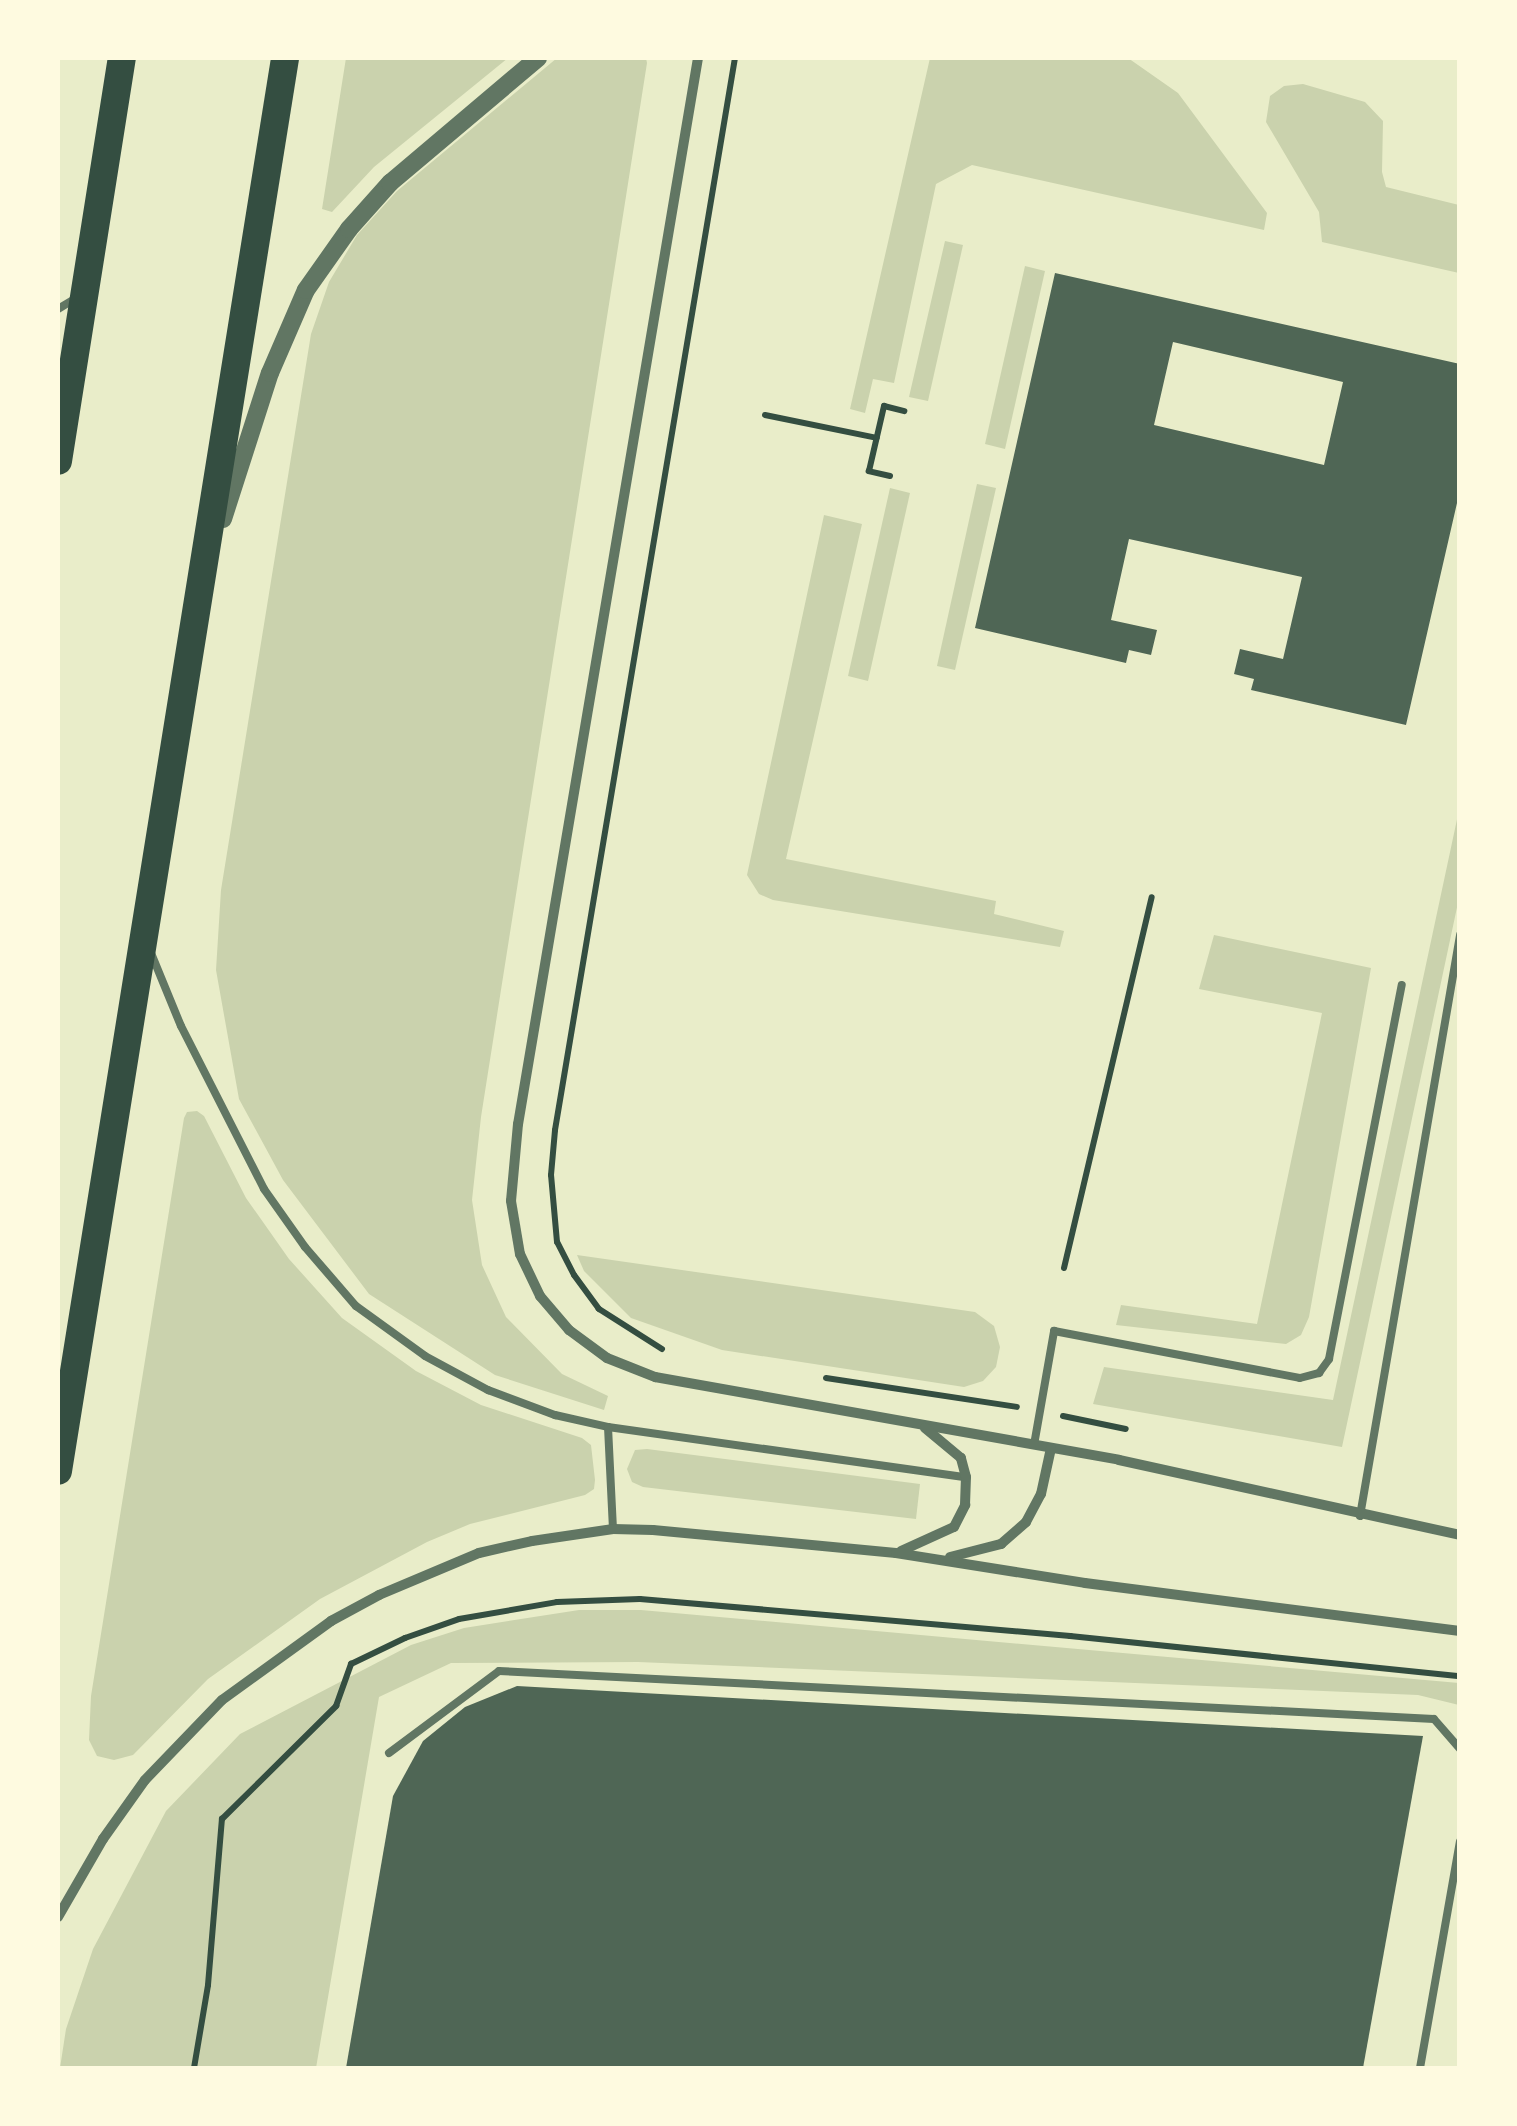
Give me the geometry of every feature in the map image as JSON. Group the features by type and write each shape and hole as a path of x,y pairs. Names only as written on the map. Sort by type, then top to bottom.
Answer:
{"highway":[{"path":"58,460 122,58"},
{"path":"58,1470 285,58"}],"street":[{"path":"190,645 233,483 270,373 306,290 349,229 390,183 538,58"},
{"path":"698,58 518,1124 514,1218 520,1254 540,1296 569,1330 606,1358 655,1377 1034,1444 1460,1535"},
{"path":"896,1553 954,1528 964,1505 966,1476 961,1458 941,1437 916,1424"},
{"path":"939,1558 972,1554 1002,1544 1026,1522 1041,1494 1051,1448"},
{"path":"58,1917 103,1839 145,1780 222,1700 331,1621 436,1568 497,1549 613,1529 896,1553 1084,1583 1460,1631"}],"lane":[{"path":"58,309 84,293"},
{"path":"144,934 181,1026 264,1189 356,1306 425,1356 488,1390 555,1415 608,1428 966,1476"},
{"path":"1360,1516 1460,935"},
{"path":"1034,1444 1054,1332 1300,1378 1319,1373 1330,1359 1402,985"},
{"path":"608,1428 613,1529"},
{"path":"389,1754 499,1672 1434,1720 1460,1749"},
{"path":"1420,2068 1460,1842"}],"path":[{"path":"676,1352 625,1328 599,1308 574,1275 557,1242 551,1175 555,1130 735,58"},
{"path":"890,476 870,471 877,438 884,406 904,411"},
{"path":"765,415 877,438"},
{"path":"1064,1268 1152,897"},
{"path":"814,1376 1126,1429"},
{"path":"194,2068 208,1985 222,1818 336,1706 352,1664 404,1638 459,1619 557,1602 640,1599 1070,1636 1460,1676"}],"green space":[{"path":"346,58 508,58 374,167 332,212 322,209"},
{"path":"557,58 646,58 647,63 481,1117 472,1200 482,1265 506,1317 562,1374 608,1396 604,1410 495,1375 369,1294 283,1180 239,1099 216,970 221,890 311,334 329,282 357,235 397,191"},
{"path":"930,58 1128,58 1178,93 1267,213 1264,230 972,165 936,184 894,383 873,379 865,413 850,409"},
{"path":"1303,84 1365,102 1383,121 1382,172 1386,187 1459,205 1459,273 1322,242 1319,212 1266,122 1270,96 1284,86"},
{"path":"945,241 963,245 928,401 909,397"},
{"path":"1025,266 1045,271 1005,449 985,444"},
{"path":"977,484 996,488 955,670 937,666"},
{"path":"890,488 910,493 868,681 848,676"},
{"path":"824,515 862,524 786,859 996,901 994,914 1064,931 1060,947 773,900 759,894 747,875"},
{"path":"1459,810 1459,898 1342,1447 1093,1404 1104,1367 1333,1400"},
{"path":"1214,935 1371,968 1309,1317 1301,1335 1286,1344 1116,1325 1121,1305 1257,1324 1322,1013 1199,989"},
{"path":"197,1111 204,1116 246,1198 289,1259 342,1318 416,1371 481,1405 582,1438 591,1445 594,1489 585,1495 470,1524 427,1542 320,1599 208,1679 133,1755 114,1760 97,1756 89,1740 91,1696 184,1118 187,1112"},
{"path":"577,1255 975,1312 994,1326 1000,1347 996,1367 983,1381 964,1387 722,1350 631,1318 584,1271"},
{"path":"635,1450 920,1484 916,1519 643,1487 632,1482 627,1469"},
{"path":"579,1610 641,1610 1459,1683 1459,1705 1418,1695 638,1662 451,1663 379,1697 316,2068 60,2068 66,2029 93,1949 166,1811 240,1734 411,1645 464,1628"}],"building":[{"path":"1055,273 1460,364 1460,490 1406,725 1251,690 1254,679 1234,674 1240,649 1283,659 1302,577 1129,539 1111,620 1157,630 1151,655 1129,650 1126,663 975,628","holes":["1173,342 1343,382 1324,465 1154,425"]},
{"path":"517,1686 1423,1736 1363,2068 346,2068 393,1796 423,1741 465,1707"}]}
